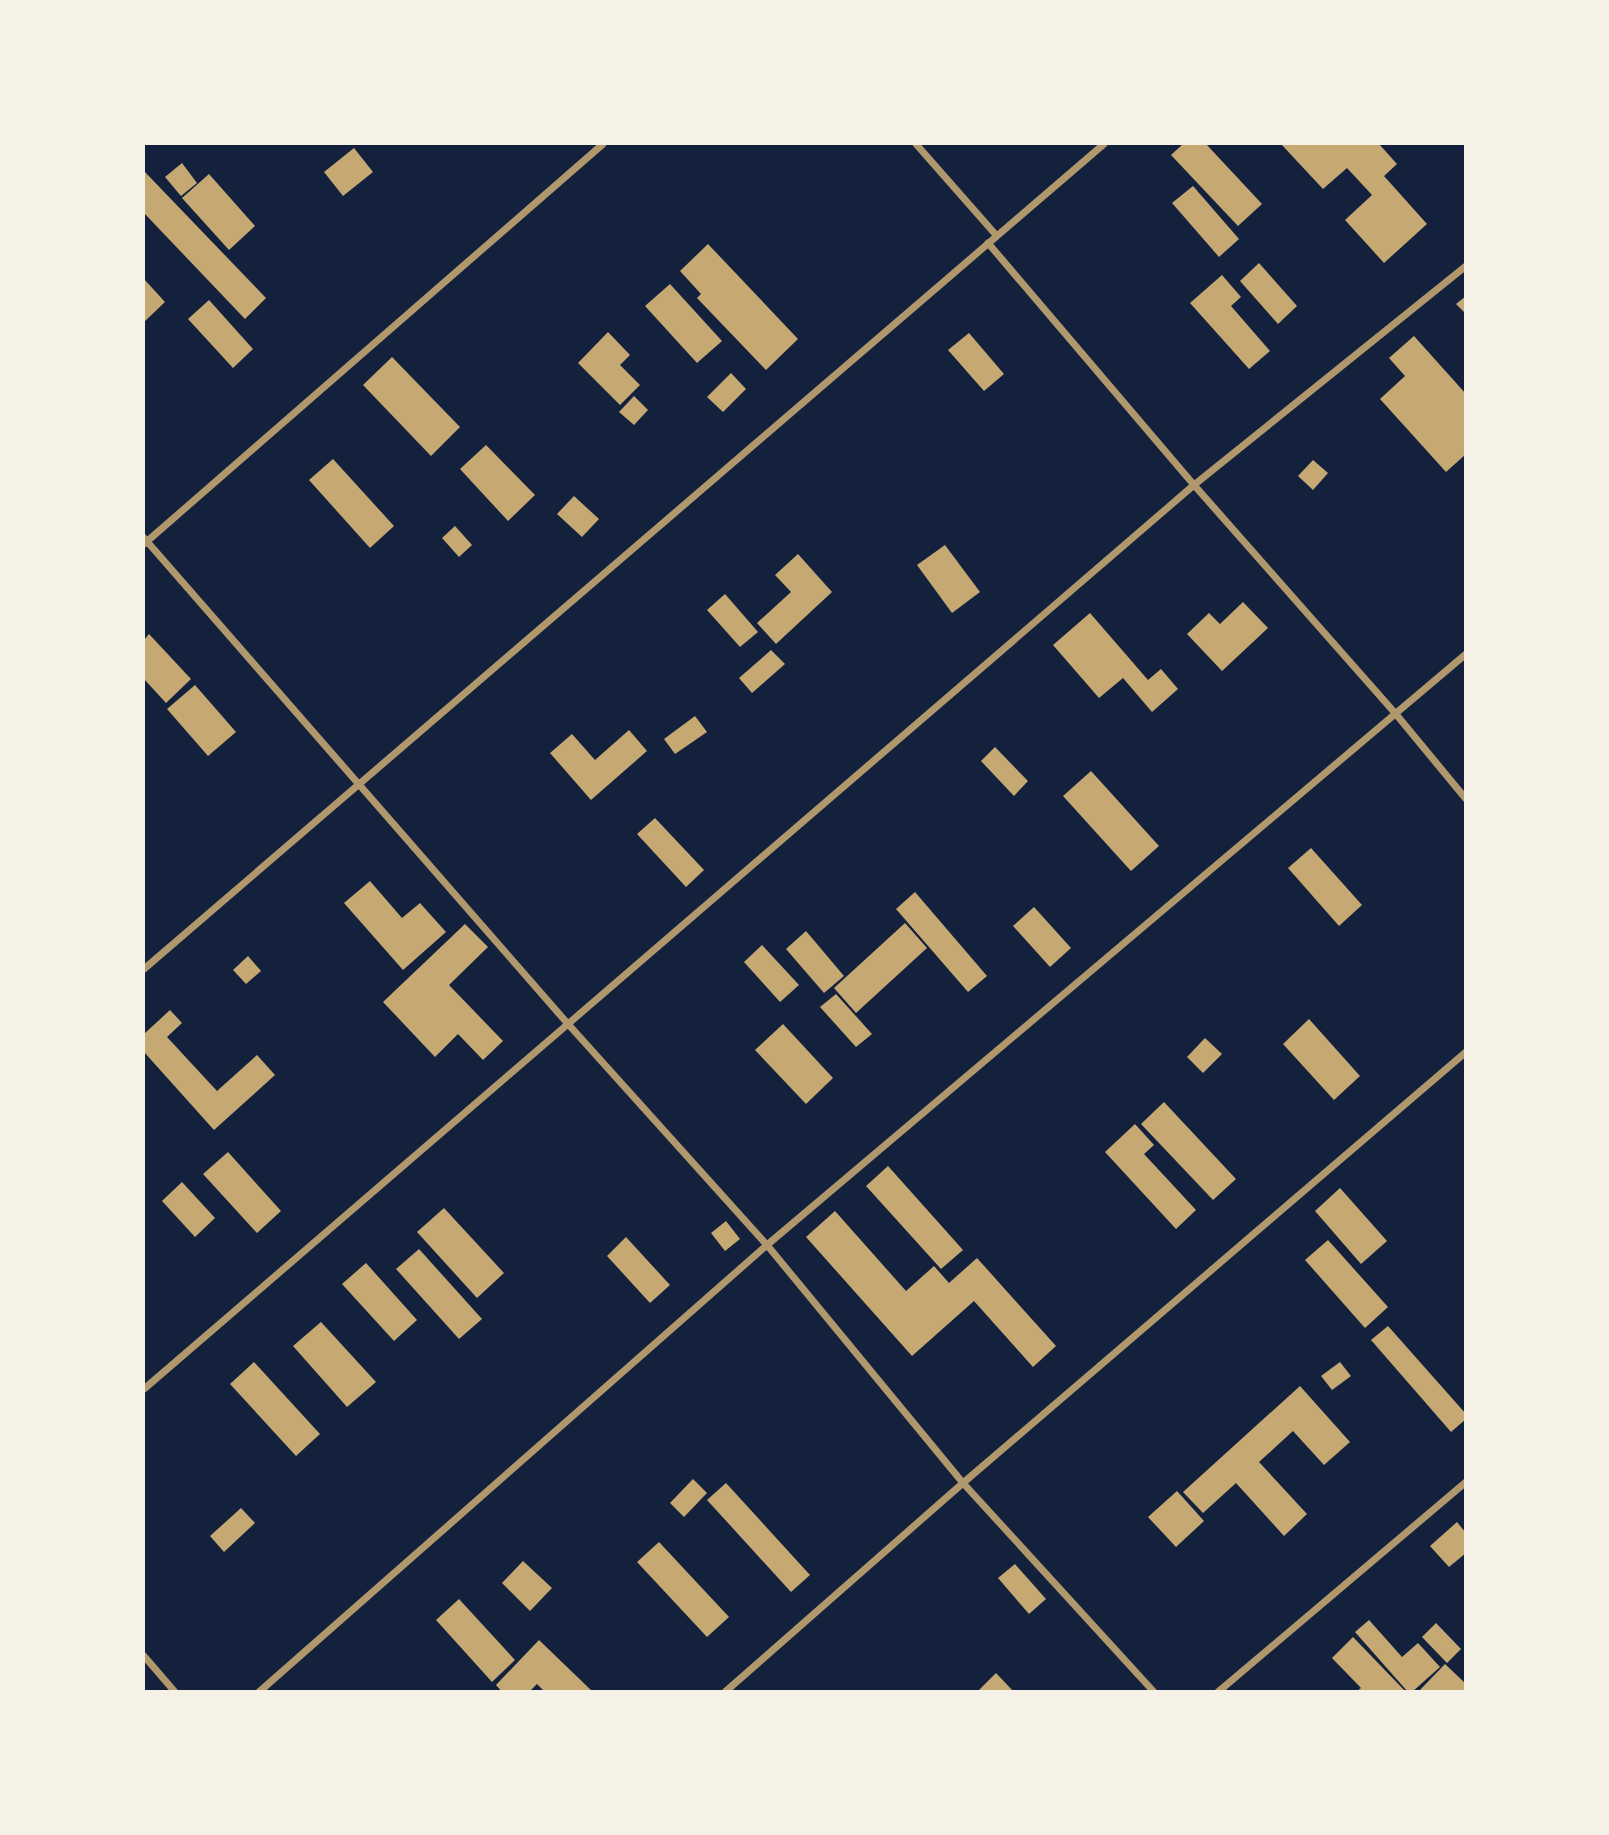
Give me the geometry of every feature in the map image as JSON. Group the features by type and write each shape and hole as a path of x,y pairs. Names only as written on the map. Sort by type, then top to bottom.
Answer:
{"street":[{"path":"603,144 144,542 568,1024 767,1245 963,1483 1154,1692"},
{"path":"916,144 996,236"},
{"path":"144,969 1104,144"},
{"path":"988,243 1194,485 1395,713 1465,799"},
{"path":"144,1389 1194,485 1465,267"},
{"path":"259,1692 767,1245 1465,654"},
{"path":"725,1692 963,1483 1465,1052"},
{"path":"1218,1692 1465,1482"},
{"path":"144,1656 176,1692"}],"building":[{"path":"1183,144 1206,144 1262,204 1238,226 1171,155"},
{"path":"1281,144 1379,144 1397,164 1384,176 1427,224 1384,263 1345,220 1372,195 1347,168 1323,189"},
{"path":"354,148 373,172 343,196 324,172"},
{"path":"182,163 197,183 181,196 165,177"},
{"path":"144,171 266,298 245,319 144,213"},
{"path":"209,174 255,226 229,250 182,198"},
{"path":"1193,186 1239,239 1219,257 1172,203"},
{"path":"708,244 798,339 766,370 697,298 701,294 680,271"},
{"path":"1259,263 1297,306 1278,324 1240,281"},
{"path":"1222,275 1241,297 1231,306 1270,351 1249,369 1190,303"},
{"path":"144,279 165,302 144,322"},
{"path":"670,284 722,341 697,363 645,306"},
{"path":"1466,296 1466,314 1456,304"},
{"path":"209,300 253,349 233,368 188,319"},
{"path":"608,332 630,355 620,365 640,385 620,405 578,363"},
{"path":"969,333 1004,374 984,391 948,350"},
{"path":"1414,336 1466,394 1466,454 1446,472 1380,399 1405,376 1389,358"},
{"path":"392,357 460,427 431,456 363,385"},
{"path":"731,373 746,389 723,412 707,397"},
{"path":"634,396 648,410 634,425 619,412"},
{"path":"486,445 535,495 508,521 460,469"},
{"path":"333,459 394,526 370,548 309,480"},
{"path":"1313,460 1328,473 1313,490 1298,476"},
{"path":"574,496 599,519 582,537 557,514"},
{"path":"455,526 472,545 459,557 442,538"},
{"path":"945,545 980,592 952,613 917,565"},
{"path":"798,554 832,592 776,644 757,623 791,592 775,575"},
{"path":"725,594 758,632 740,647 707,610"},
{"path":"1243,602 1268,628 1222,671 1187,634 1209,613 1220,624"},
{"path":"1090,613 1148,680 1161,669 1178,689 1152,712 1123,678 1099,698 1053,645"},
{"path":"149,634 191,679 166,703 144,679 144,640"},
{"path":"771,650 785,664 752,693 739,678"},
{"path":"195,685 236,732 208,756 167,709"},
{"path":"695,716 707,732 675,754 664,739"},
{"path":"629,730 647,751 591,800 550,753 572,734 595,760"},
{"path":"995,747 1028,781 1014,796 981,761"},
{"path":"1091,771 1159,846 1131,871 1063,796"},
{"path":"655,818 704,870 686,887 637,834"},
{"path":"1311,848 1362,905 1339,926 1288,868"},
{"path":"370,881 402,918 420,903 446,932 403,970 344,903"},
{"path":"915,892 987,976 968,992 896,909"},
{"path":"1034,907 1071,948 1050,967 1013,926"},
{"path":"905,923 927,948 856,1013 834,988"},
{"path":"465,924 488,947 449,985 503,1041 483,1060 458,1034 435,1057 383,1002"},
{"path":"806,931 844,976 824,993 786,949"},
{"path":"762,945 799,985 780,1002 744,962"},
{"path":"248,956 261,971 246,984 233,970"},
{"path":"836,994 872,1034 856,1047 820,1007"},
{"path":"170,1010 182,1023 167,1037 217,1091 257,1055 275,1075 214,1130 144,1052 144,1034"},
{"path":"1309,1019 1360,1076 1334,1100 1283,1044"},
{"path":"783,1024 833,1078 806,1104 755,1050"},
{"path":"1205,1038 1222,1054 1203,1073 1187,1057"},
{"path":"1164,1102 1236,1179 1213,1200 1141,1124"},
{"path":"1135,1124 1154,1145 1144,1154 1196,1210 1176,1229 1105,1152"},
{"path":"228,1152 281,1211 257,1233 203,1174"},
{"path":"888,1166 963,1250 941,1269 866,1186"},
{"path":"182,1182 215,1218 195,1237 162,1201"},
{"path":"1340,1188 1387,1241 1361,1264 1315,1211"},
{"path":"444,1208 504,1273 477,1298 417,1232"},
{"path":"835,1211 906,1291 934,1266 949,1283 977,1258 1056,1346 1033,1367 974,1301 912,1356 806,1237"},
{"path":"726,1221 740,1239 725,1251 711,1233"},
{"path":"626,1237 670,1285 650,1303 607,1256"},
{"path":"1328,1240 1388,1307 1365,1328 1305,1260"},
{"path":"419,1249 482,1319 459,1339 396,1269"},
{"path":"366,1263 417,1320 394,1341 342,1284"},
{"path":"321,1322 376,1382 347,1407 293,1346"},
{"path":"1388,1326 1466,1414 1466,1419 1451,1432 1371,1340"},
{"path":"254,1362 320,1434 296,1456 230,1384"},
{"path":"1340,1362 1351,1376 1332,1390 1321,1376"},
{"path":"1300,1386 1350,1442 1324,1465 1293,1431 1259,1462 1307,1514 1284,1536 1236,1483 1203,1513 1183,1492"},
{"path":"693,1479 707,1493 684,1517 670,1503"},
{"path":"726,1483 810,1575 791,1592 707,1500"},
{"path":"1177,1491 1204,1521 1176,1547 1148,1517"},
{"path":"241,1508 255,1523 224,1552 210,1536"},
{"path":"1457,1522 1466,1533 1466,1553 1449,1567 1430,1546"},
{"path":"659,1542 729,1617 707,1637 637,1562"},
{"path":"523,1561 552,1588 530,1611 502,1583"},
{"path":"1015,1564 1046,1599 1029,1614 998,1578"},
{"path":"459,1599 515,1660 492,1682 436,1620"},
{"path":"1369,1620 1402,1657 1418,1643 1440,1667 1412,1692 1408,1692 1355,1632"},
{"path":"1436,1623 1461,1649 1447,1663 1422,1637"},
{"path":"1353,1637 1406,1692 1356,1692 1361,1688 1332,1658"},
{"path":"539,1640 593,1692 545,1692 537,1684 529,1692 502,1692 496,1685"},
{"path":"1445,1664 1466,1684 1466,1692 1418,1692"},
{"path":"996,1673 1014,1692 977,1692"}]}
